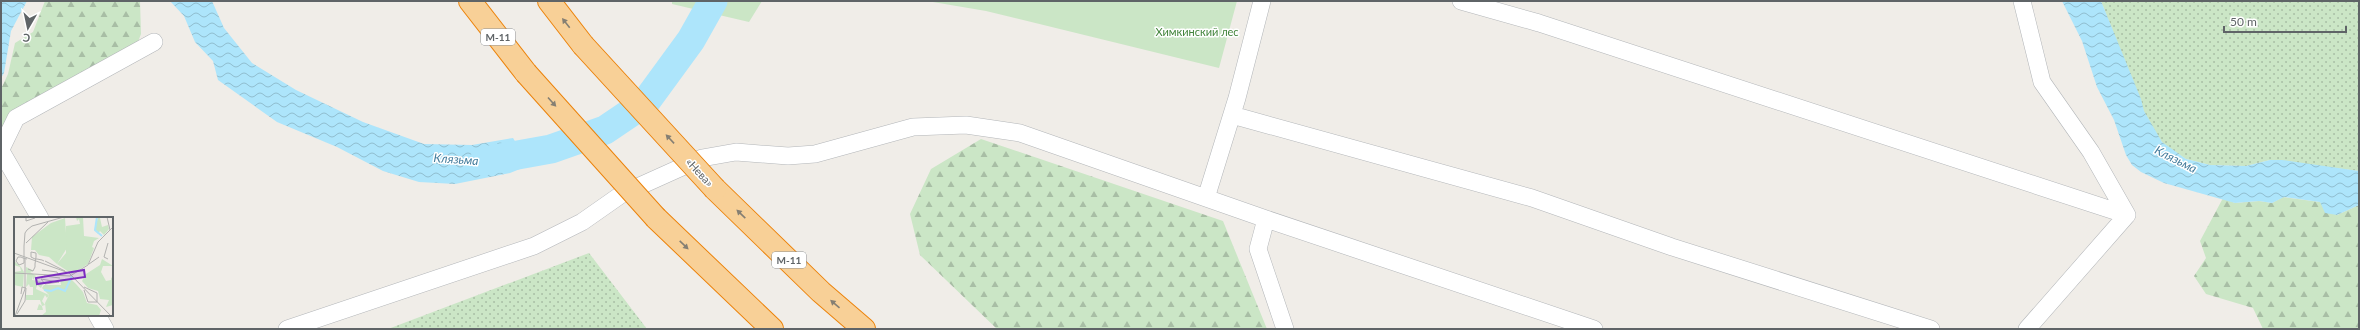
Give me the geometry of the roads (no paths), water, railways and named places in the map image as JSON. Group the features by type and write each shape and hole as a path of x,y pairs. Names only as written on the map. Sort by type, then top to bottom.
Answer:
{"highway":[{"name":"М-11","path":"470,1 526,73 656,218 772,329"},
{"name":"«Нева»","path":"549,1 583,45 715,188 821,292 864,329"}],"street":[{"path":"1206,198 1232,115 1262,1"},
{"path":"1461,1 1539,23 2127,215"},
{"path":"2022,1 2042,82 2091,152 2127,215"},
{"path":"39,217 1,150 16,118 154,42"},
{"path":"1232,115 1532,198 1672,247 1931,329"},
{"path":"287,329 534,246 582,222 622,194 702,158 736,152 788,156 815,154 914,127 966,125 1020,133 1266,219 1594,329"},
{"path":"2027,329 2127,215"},
{"path":"1266,219 1258,249 1285,329"},
{"path":"98,316 105,329"}],"water":[{"path":"1,1 27,1 11,31 4,73 1,78"},
{"path":"170,1 212,1 224,28 252,63 296,90 363,122 424,144 472,145 513,138 530,165 510,173 455,184 419,182 383,171 337,147 277,122 218,80 213,61 195,42 184,16"},
{"path":"2062,1 2101,1 2141,99 2144,111 2162,142 2186,159 2210,165 2246,166 2270,160 2282,160 2359,171 2359,205 2337,215 2325,213 2320,202 2284,197 2272,203 2259,201 2235,203 2164,183 2141,172 2132,165 2126,155 2114,120 2097,87 2082,41"}],"waterway":[{"name":"Клязьма","path":"484,161 551,149 605,130 645,103 691,40 713,1"}],"park label":[{"name":"Химкинский лес","path":"1197,31"}]}
